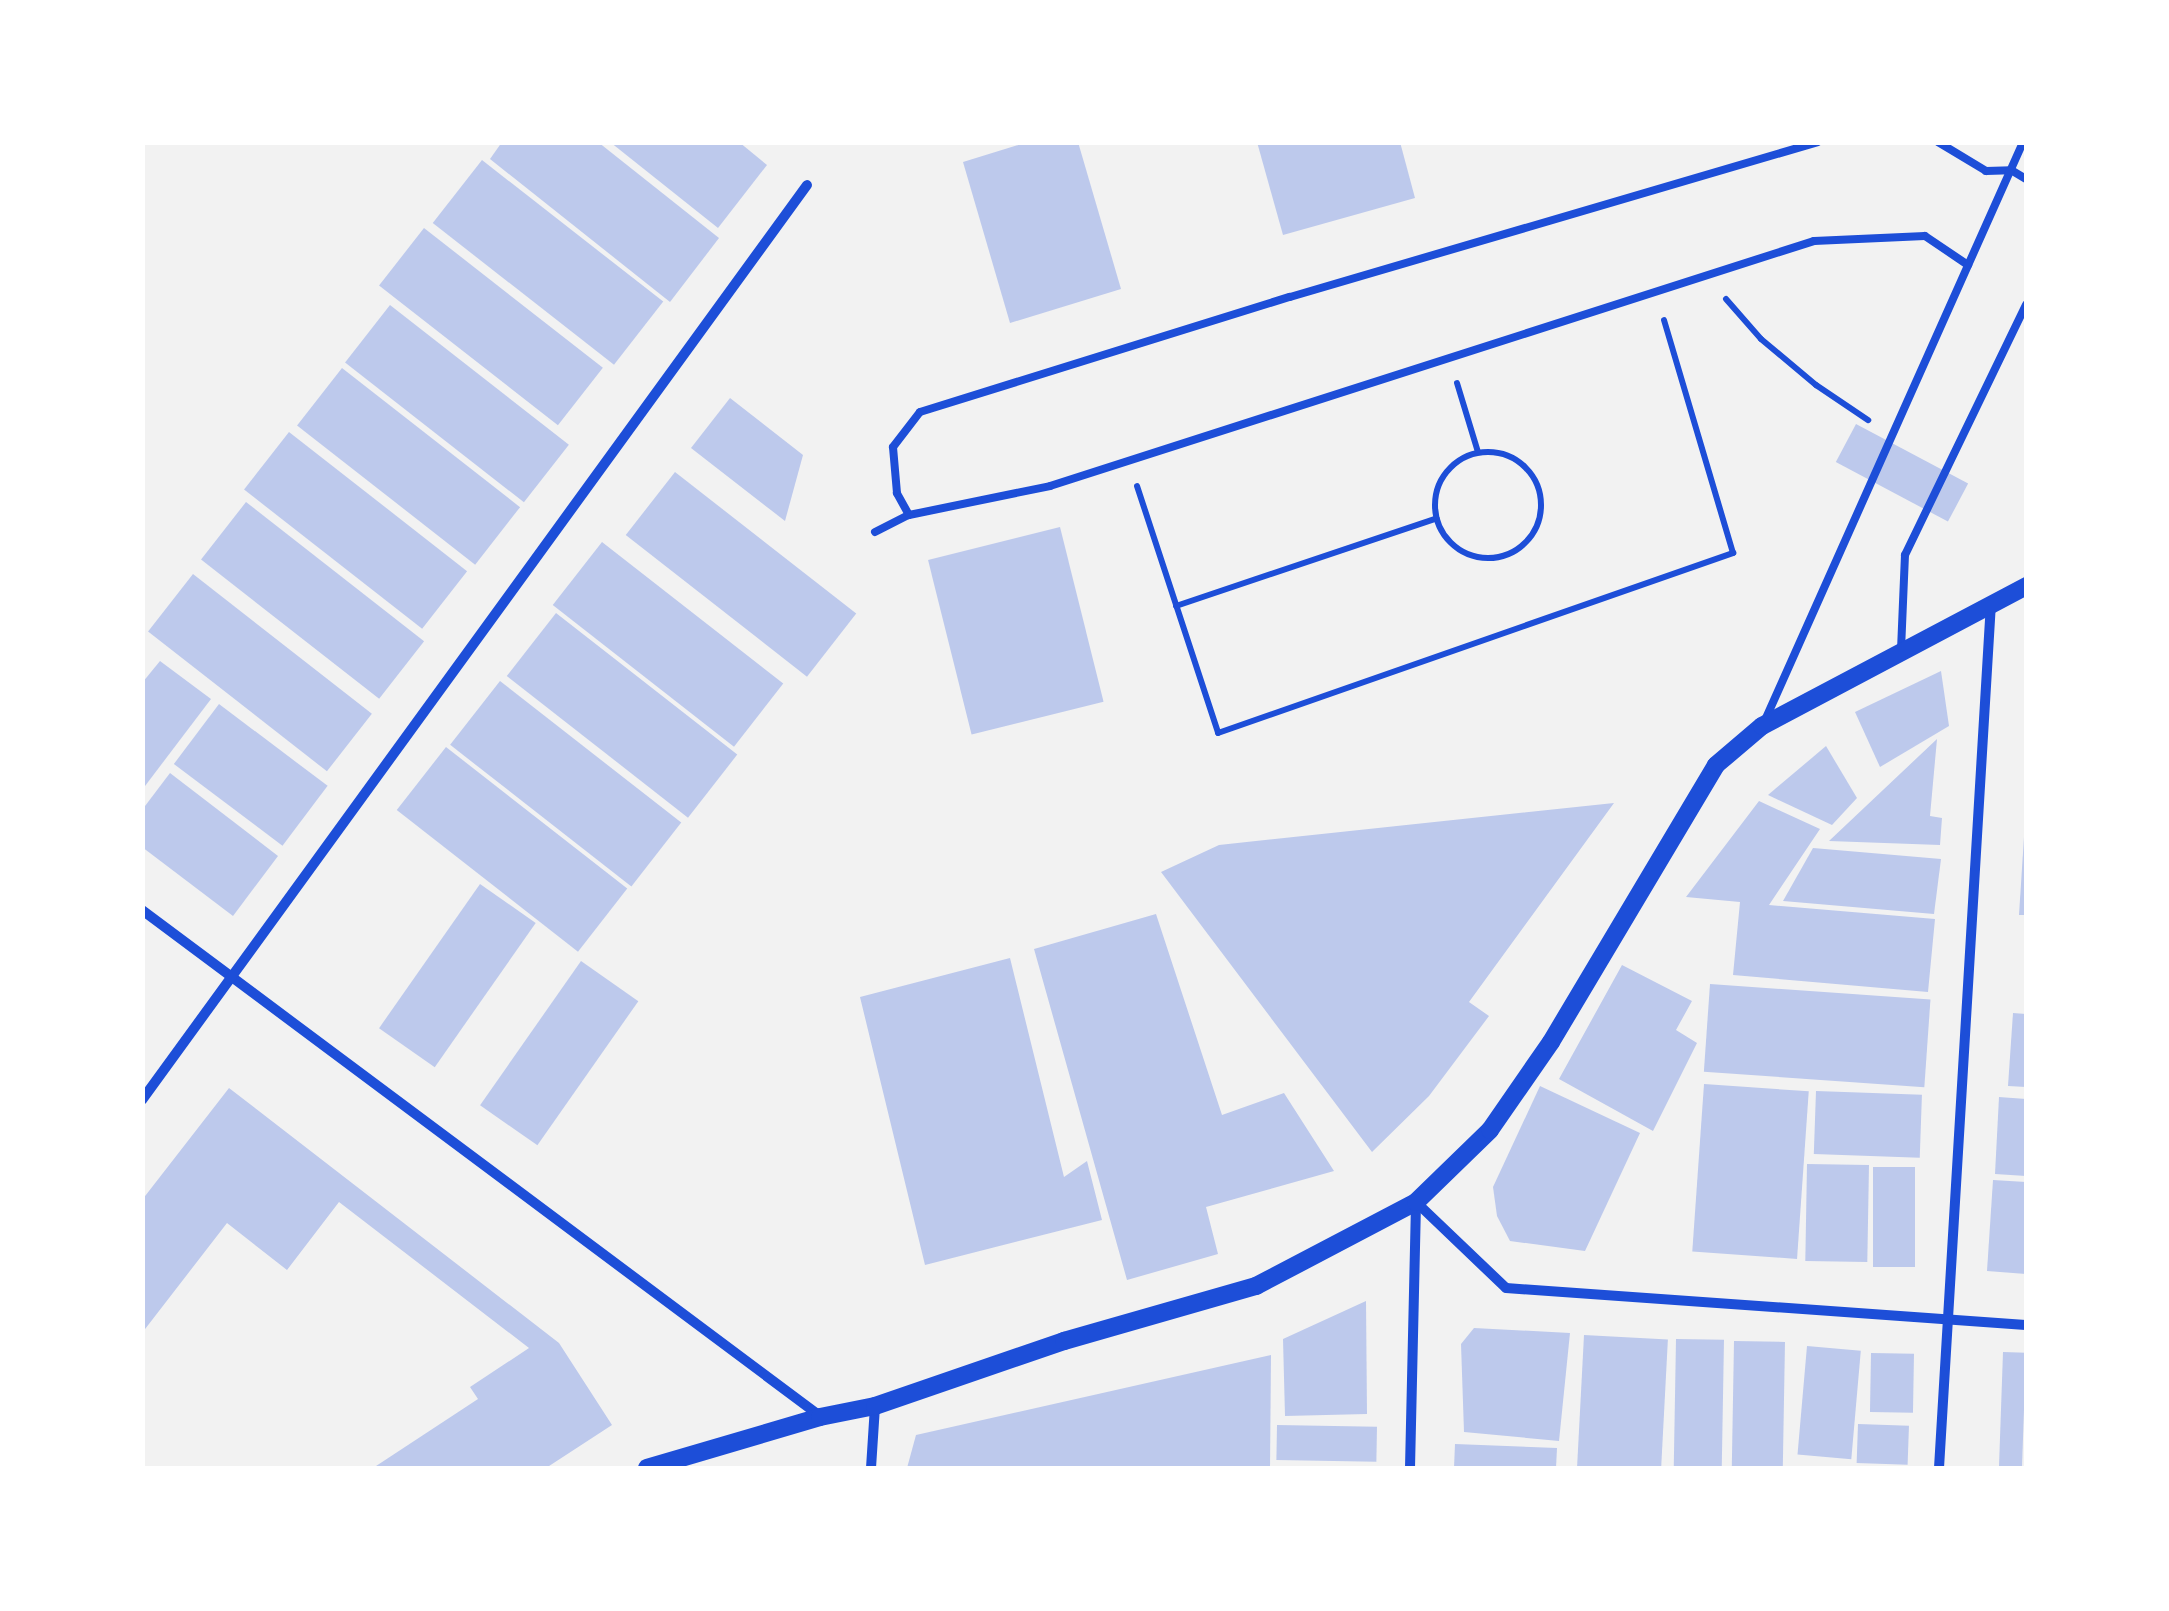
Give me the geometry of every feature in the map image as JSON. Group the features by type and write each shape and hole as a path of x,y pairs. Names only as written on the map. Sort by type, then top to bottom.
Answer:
{"street":[{"path":"142,1100 807,185"},
{"path":"647,1468 820,1417 875,1406 1064,1341 1256,1286 1416,1202 1490,1130 1551,1042 1716,765 1762,726 2026,586"},
{"path":"1940,1468 1991,603"},
{"path":"142,910 820,1417"},
{"path":"1416,1202 1506,1288 1948,1323 2026,1325"},
{"path":"1410,1468 1416,1202"},
{"path":"870,1468 875,1406"}],"lane":[{"path":"908,516 898,493 893,448 920,412 1180,330 1818,142"},
{"path":"1938,142 1986,171 2011,170 2026,179"},
{"path":"1762,726 2023,142"},
{"path":"875,532 908,516 1050,486 1814,241 1925,236 1968,265"},
{"path":"1902,650 1905,555 2026,304"}],"path":[{"path":"1715,286 1761,339 1816,385 1869,421 1877,404"},
{"path":"1155,476 1136,482 1218,733 1733,553 1660,310"},
{"path":"1455,378 1478,452"},
{"path":"1478,452 1512,458 1537,483 1539,518 1532,534 1504,556 1487,558 1455,546 1436,518 1439,484 1448,470 1478,452"},
{"path":"1176,606 1436,518"}],"building":[{"path":"502,142 598,142 719,238 670,302 490,159"},
{"path":"610,142 739,142 767,165 718,228"},
{"path":"1028,142 1078,142 1121,289 1010,323 963,162"},
{"path":"1257,142 1400,142 1415,198 1283,235"},
{"path":"482,160 663,302 614,365 433,223"},
{"path":"424,228 603,368 558,425 379,286"},
{"path":"390,305 569,445 524,502 345,363"},
{"path":"342,368 520,507 475,565 297,426"},
{"path":"730,398 803,455 785,521 691,448"},
{"path":"1856,424 1968,484 1948,522 1836,462"},
{"path":"289,432 467,571 422,629 244,490"},
{"path":"675,472 856,614 807,677 626,535"},
{"path":"246,502 424,641 379,699 201,560"},
{"path":"1060,527 1104,702 972,735 928,560"},
{"path":"602,542 783,684 734,747 553,605"},
{"path":"193,574 372,714 327,771 148,632"},
{"path":"556,613 737,755 688,818 507,676"},
{"path":"160,661 211,699 142,790 142,683"},
{"path":"1941,671 1949,726 1880,767 1855,712"},
{"path":"500,681 681,823 631,886 450,745"},
{"path":"219,704 328,786 282,846 174,764"},
{"path":"1937,739 1930,816 1942,818 1940,845 1829,841"},
{"path":"1826,746 1857,798 1832,825 1768,795"},
{"path":"446,747 627,889 578,952 397,810"},
{"path":"170,773 278,856 233,916 142,847 142,810"},
{"path":"1759,801 1820,829 1769,905 1935,919 1928,992 1733,975 1740,902 1686,897"},
{"path":"1614,803 1469,1002 1489,1016 1429,1096 1372,1152 1161,872 1219,845"},
{"path":"2024,837 2026,915 2019,915"},
{"path":"1813,848 1941,859 1934,914 1783,901"},
{"path":"480,884 536,923 435,1067 379,1028"},
{"path":"1156,914 1222,1115 1284,1093 1334,1171 1206,1207 1218,1254 1127,1280 1034,949"},
{"path":"1010,958 1064,1177 1087,1161 1102,1220 925,1265 860,997"},
{"path":"581,961 638,1001 537,1145 480,1105"},
{"path":"1622,965 1692,1001 1676,1030 1697,1043 1653,1131 1559,1079"},
{"path":"1710,984 1930,999 1924,1087 1704,1072"},
{"path":"2013,1013 2026,1014 2026,1087 2008,1086"},
{"path":"1704,1084 1809,1091 1797,1259 1692,1252"},
{"path":"1540,1086 1640,1133 1585,1251 1510,1241 1497,1216 1493,1187"},
{"path":"229,1088 559,1343 612,1425 546,1468 373,1468 478,1399 470,1387 529,1348 339,1202 287,1270 227,1223 142,1333 142,1200"},
{"path":"1816,1091 1922,1095 1920,1158 1814,1154"},
{"path":"1999,1097 2026,1099 2026,1176 1995,1174"},
{"path":"1807,1164 1869,1165 1867,1262 1805,1261"},
{"path":"1873,1167 1915,1167 1915,1267 1873,1267"},
{"path":"1993,1180 2026,1182 2026,1274 1987,1271"},
{"path":"1366,1301 1367,1414 1285,1416 1283,1339"},
{"path":"1474,1328 1570,1333 1559,1441 1464,1432 1461,1344"},
{"path":"1584,1335 1668,1339 1661,1468 1577,1468"},
{"path":"1676,1339 1724,1340 1722,1468 1674,1468"},
{"path":"1734,1341 1785,1342 1783,1468 1732,1468"},
{"path":"1807,1346 1861,1351 1851,1459 1798,1455"},
{"path":"2003,1352 2026,1353 2022,1468 1999,1468"},
{"path":"1871,1353 1914,1354 1913,1413 1870,1412"},
{"path":"1271,1355 1270,1468 907,1468 916,1435"},
{"path":"1858,1424 1909,1426 1908,1465 1857,1463"},
{"path":"1277,1425 1377,1427 1376,1462 1276,1460"},
{"path":"1455,1444 1557,1448 1556,1468 1454,1468"}]}
